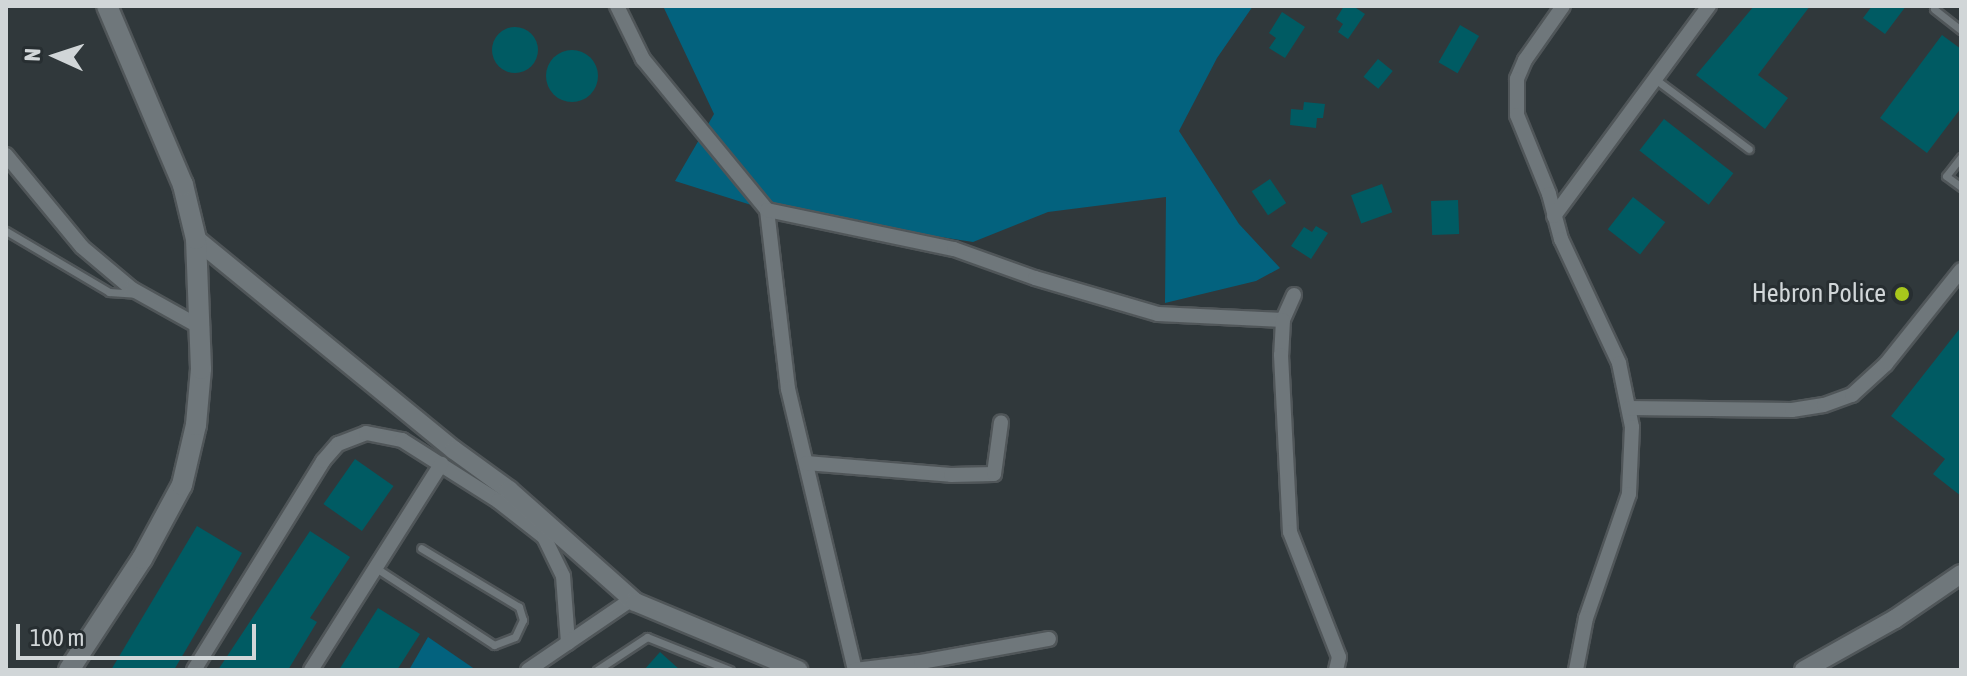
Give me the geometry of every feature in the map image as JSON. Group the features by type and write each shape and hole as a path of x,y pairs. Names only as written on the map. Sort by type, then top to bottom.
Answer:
{"main road":[{"path":"69,670 142,559 182,485 196,425 202,328 196,239 183,185 107,6"}],"street":[{"path":"617,6 643,59 767,210 788,389 855,670 1049,639"},
{"path":"1563,6 1525,60 1515,96 1517,115 1549,194 1554,216 1619,363 1632,427 1629,494 1586,618 1576,670"},
{"path":"1554,216 1709,6"},
{"path":"6,155 82,247 141,294 202,328"},
{"path":"767,210 954,249 1035,278 1158,314 1283,320"},
{"path":"196,239 454,450 509,490 632,599 798,670"},
{"path":"1629,408 1792,410 1824,405 1852,395 1886,364 1961,270"},
{"path":"1294,295 1283,320 1281,355 1290,532 1339,657 1336,670"},
{"path":"806,463 951,475 994,474 1001,422"},
{"path":"194,670 250,576 338,444 366,433 389,434 441,464 498,501 544,537 563,576 568,643"},
{"path":"311,670 441,464"},
{"path":"1804,670 1895,619 1961,574"},
{"path":"528,670 632,599"}],"lane":[{"path":"1934,9 1961,30"},
{"path":"1655,79 1749,149"},
{"path":"1961,157 1946,176 1961,187"},
{"path":"6,231 109,292 141,294"},
{"path":"376,568 494,645 515,637 523,620 519,607 421,548"},
{"path":"597,670 647,637 730,670"}],"shaded area":[{"path":"663,6 1253,6 1217,58 1179,131 1239,224 1280,268 1256,281 1165,303 1166,197 1048,212 973,242 767,210 675,181 714,114"},
{"path":"428,637 476,670 409,670"}],"building":[{"path":"1344,6 1353,6 1365,14 1348,39 1338,32 1343,24 1336,19"},
{"path":"1754,6 1810,6 1758,75 1788,98 1765,129 1696,75"},
{"path":"1872,6 1906,6 1885,34 1863,18"},
{"path":"1282,12 1305,27 1285,58 1269,48 1276,38 1269,33"},
{"path":"1460,25 1479,36 1458,73 1438,62"},
{"path":"515,27 532,33 538,50 532,67 515,73 498,67 492,50 498,33"},
{"path":"1942,35 1961,49 1961,108 1927,153 1880,118"},
{"path":"572,50 591,57 598,76 591,95 572,102 553,95 546,76 553,57"},
{"path":"1378,59 1393,71 1378,89 1364,77"},
{"path":"1304,102 1325,104 1323,118 1317,118 1316,128 1290,125 1291,109 1303,110"},
{"path":"1664,119 1733,173 1709,205 1639,151"},
{"path":"1270,179 1286,203 1268,215 1252,191"},
{"path":"1382,184 1392,212 1361,223 1351,195"},
{"path":"1633,197 1665,222 1640,255 1608,229"},
{"path":"1458,200 1459,234 1432,235 1431,201"},
{"path":"1316,226 1328,233 1311,259 1291,246 1304,227 1312,232"},
{"path":"1961,327 1961,496 1933,474 1945,459 1891,416"},
{"path":"355,459 394,486 362,531 323,504"},
{"path":"197,526 242,553 174,670 111,670"},
{"path":"310,531 350,557 310,618 317,622 288,670 218,670"},
{"path":"378,608 420,634 397,670 339,670"},
{"path":"660,652 680,670 644,670"}],"place":[{"name":"Hebron Police","path":"1902,294"}]}
